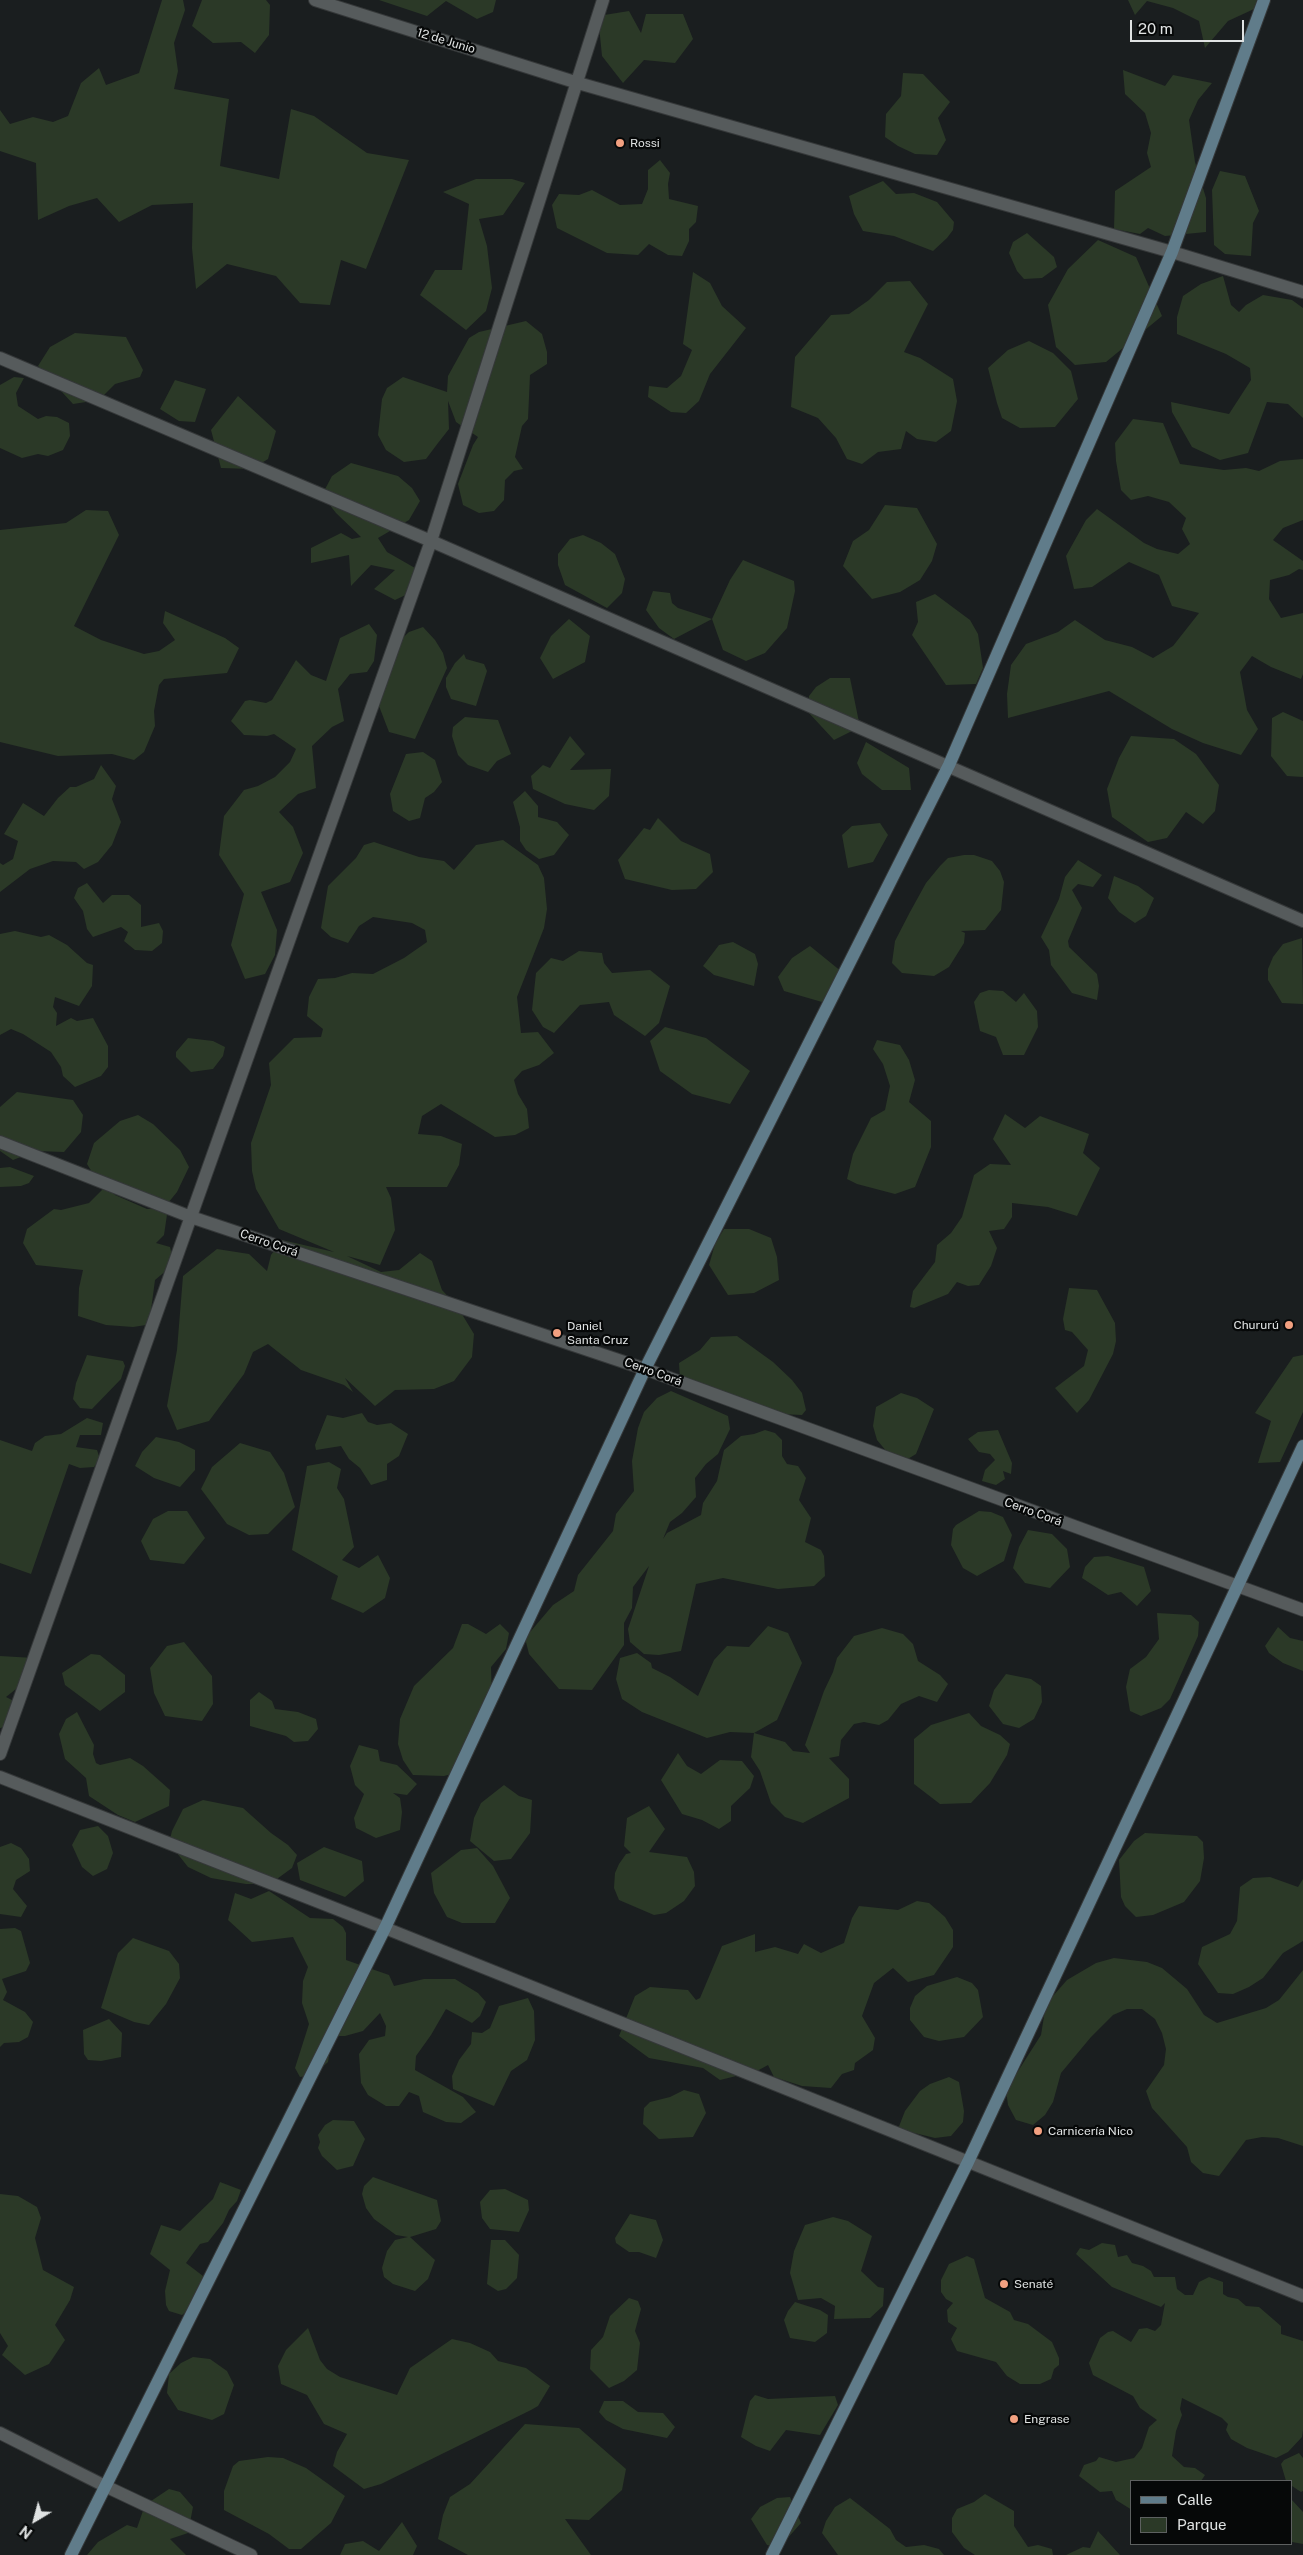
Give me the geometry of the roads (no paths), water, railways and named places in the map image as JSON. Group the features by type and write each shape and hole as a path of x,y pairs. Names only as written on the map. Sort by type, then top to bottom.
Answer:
{"main road":[{"path":"71,2555 385,1928 645,1369 948,765 1172,252 1264,0"},
{"path":"772,2555 968,2162 1303,1446"}],"street":[{"name":"12 de Junio","path":"315,0 578,83 1172,252 1303,292"},
{"path":"0,1754 431,541 603,0"},
{"path":"0,358 431,541 1303,921"},
{"name":"Cerro Corá","path":"0,1142 190,1217 645,1369 1303,1610"},
{"path":"0,1777 385,1928 1303,2296"},
{"path":"0,2433 105,2486 251,2555"}],"place":[{"name":"Rossi","path":"620,143"},
{"name":"Chururú","path":"1289,1325"},
{"name":"Daniel Santa Cruz","path":"557,1333"},
{"name":"Carnicería Nico","path":"1038,2131"},
{"name":"Senaté","path":"1004,2284"},
{"name":"Engrase","path":"1014,2419"}]}
